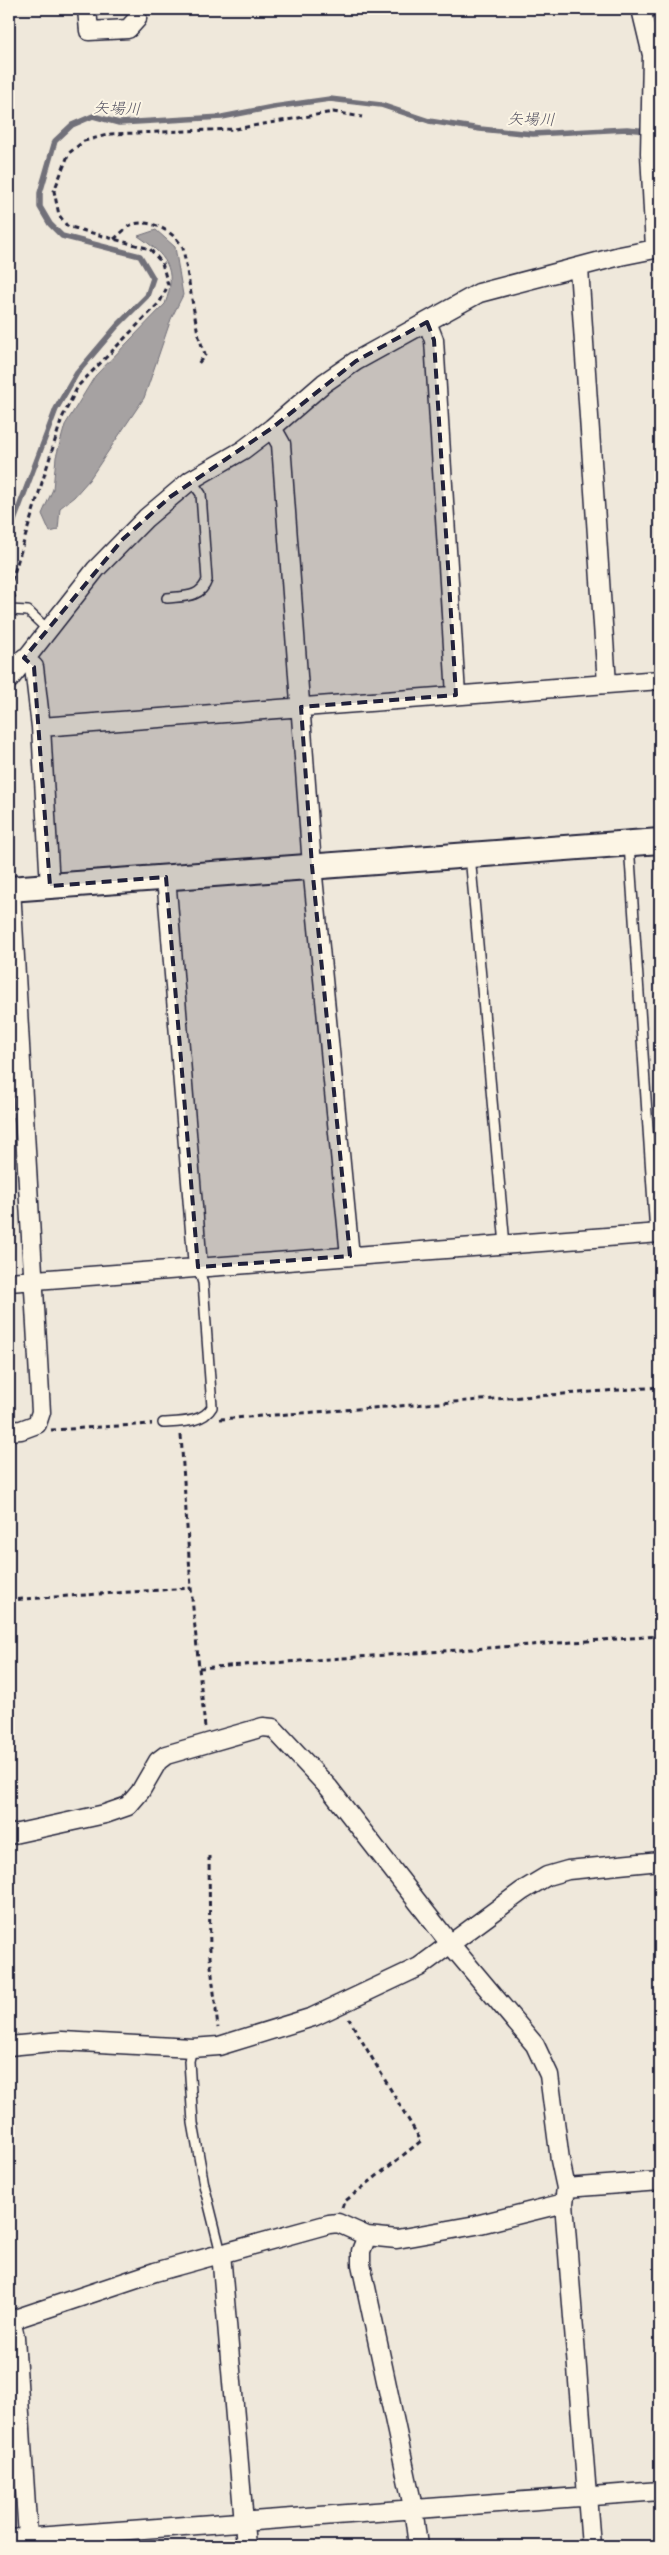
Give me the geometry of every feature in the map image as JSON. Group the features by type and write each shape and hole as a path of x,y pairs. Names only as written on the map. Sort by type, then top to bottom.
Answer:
{"street":[{"path":"87,9 89,31 128,29 137,18 137,9"},
{"path":"9,680 47,629 123,539 191,480 243,450 272,428 324,383 356,360 479,293 658,248 650,153 655,103 652,55 641,9"},
{"path":"579,268 607,684"},
{"path":"427,322 434,340 456,695"},
{"path":"272,428 281,444 312,866 350,1256"},
{"path":"24,658 34,667 40,727 50,886"},
{"path":"40,727 660,680"},
{"path":"9,1431 21,1430 37,1424 41,1412 10,889 660,841"},
{"path":"166,877 198,1267"},
{"path":"9,1282 658,1233"},
{"path":"9,1835 105,1814 128,1806 140,1792 158,1761 178,1750 263,1728 273,1728 329,1788 451,1945 535,2044 550,2074 565,2195 591,2546"},
{"path":"9,2046 62,2041 192,2048 219,2046 313,2017 419,1967 451,1945 522,1890 547,1876 568,1870 660,1861"},
{"path":"28,2537 15,2338 10,2320 155,2272 338,2223 367,2236 397,2239 476,2225 565,2195 660,2181"},
{"path":"367,2236 361,2251 361,2264 413,2508 418,2546"},
{"path":"221,2253 246,2546"},
{"path":"9,2539 28,2537 103,2539 245,2520 660,2491"}],"lane":[{"path":"167,598 197,595 204,590 207,580 201,494 191,480"},
{"path":"13,610 28,611 47,629"},
{"path":"629,843 658,1233"},
{"path":"470,855 505,1244"},
{"path":"163,1423 195,1420 208,1414 212,1407 203,1282 198,1267"},
{"path":"192,2048 189,2061 193,2123 204,2185 221,2253"}],"path":[{"path":"13,610 11,583 62,418 78,386 160,302 168,285 162,263 150,249 67,226 59,215 54,191 69,153 84,141 111,134 235,129 332,112 362,117"},
{"path":"114,239 131,225 146,224 168,230 178,238 183,248 198,334 205,355 197,364"},
{"path":"208,1414 219,1419 660,1387"},
{"path":"180,1422 191,1588 203,1718 209,1743"},
{"path":"37,1424 44,1428 56,1430 163,1423"},
{"path":"9,1600 191,1588"},
{"path":"199,1668 660,1636"},
{"path":"209,1856 210,1957 219,2046"},
{"path":"338,2223 344,2202 422,2141 340,2004"}],"highlighted area":[{"path":"427,322 434,340 456,695 301,707 312,866 350,1256 198,1267 166,877 50,886 34,667 24,658 123,539 170,497 272,428 356,361"}],"shaded area":[{"path":"156,230 175,247 183,295 171,319 144,398 89,480 74,497 60,508 58,530 50,532 42,514 53,489 56,457 65,425 95,376 165,304 170,281 170,272 167,264 156,250 138,236"}],"waterway":[{"name":"矢場川","path":"9,534 56,409 77,373 117,326 147,296 153,278 140,256 62,236 50,224 40,207 40,193 55,141 72,125 93,116 119,123 222,117 330,99 381,105 429,121 480,129 533,134 627,129 660,132"}]}
